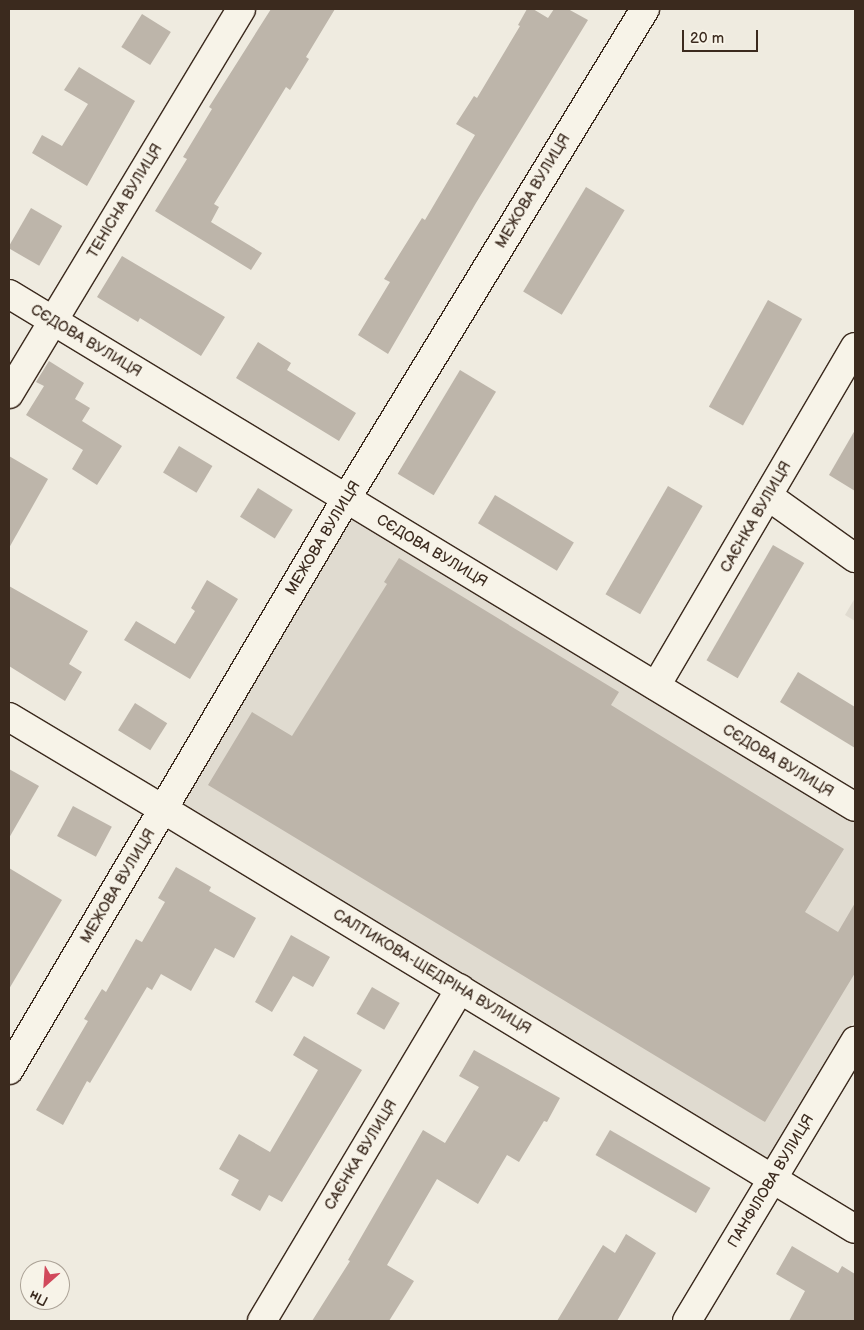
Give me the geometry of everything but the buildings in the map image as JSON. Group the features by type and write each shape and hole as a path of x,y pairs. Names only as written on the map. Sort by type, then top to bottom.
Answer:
{"street":[{"name":"ТЕНІСНА ВУЛИЦЯ","path":"9,394 240,9"},
{"name":"МЕЖОВА ВУЛИЦЯ","path":"9,1070 346,498 644,9"},
{"name":"СЄДОВА ВУЛИЦЯ","path":"9,294 855,807"},
{"name":"САЄНКА ВУЛИЦЯ","path":"656,686 855,347"},
{"path":"768,496 855,558"},
{"name":"САЛТИКОВА-ЩЕДРІНА ВУЛИЦЯ","path":"9,717 164,809 855,1229"},
{"name":"САЄНКА ВУЛИЦЯ","path":"262,1321 460,989"},
{"name":"ПАНФІЛОВА ВУЛИЦЯ","path":"687,1321 855,1041"}],"shaded area":[{"path":"347,513 855,817 855,1020 767,1167 178,803"},
{"path":"855,598 855,621 845,615"}]}
